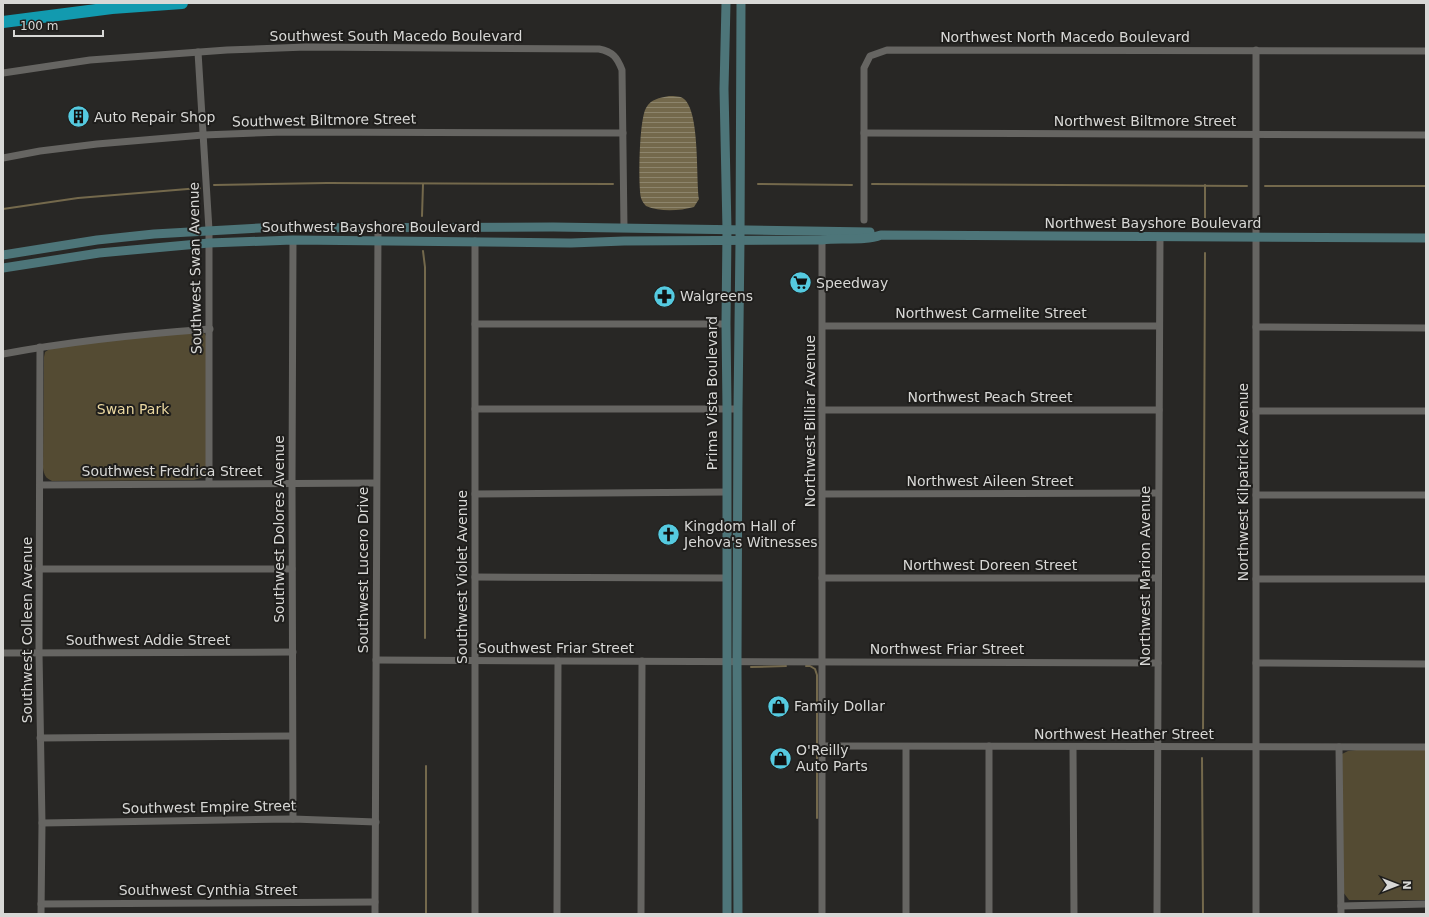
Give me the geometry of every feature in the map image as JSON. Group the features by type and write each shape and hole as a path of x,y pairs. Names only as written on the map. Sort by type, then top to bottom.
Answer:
{"highway":[{"path":"3,22 112,8 182,3"}],"main road":[{"name":"Prima Vista Boulevard","path":"726,3 724,89 727,230 727,914"},
{"name":"Prima Vista Boulevard","path":"738,914 737,662 741,3"},
{"name":"Southwest Bayshore Boulevard","path":"3,255 118,238 209,230 281,227 624,228 740,230"},
{"path":"461,241 468,237 505,237 512,233 515,228"},
{"path":"521,242 524,235 529,232 567,232 574,228"},
{"name":"Northwest Bayshore Boulevard","path":"740,230 874,232 881,235 1426,238"},
{"name":"Northwest Bayshore Boulevard","path":"740,241 874,238 881,235"},
{"path":"56,259 57,252 62,249 112,242 118,238"},
{"name":"Southwest Bayshore Boulevard","path":"3,268 99,253 209,243 293,240 521,242 740,241"},
{"path":"3,263 42,256 45,253 45,248"}],"street":[{"name":"Southwest South Macedo Boulevard","path":"3,73 90,60 227,50 306,47 599,49 608,51 619,61 622,70 624,228"},
{"name":"Northwest North Macedo Boulevard","path":"864,220 864,68 870,56 887,50 1426,51"},
{"name":"Northwest Kilpatrick Avenue","path":"1256,50 1256,914"},
{"name":"Southwest Swan Avenue","path":"198,52 209,230 209,483"},
{"name":"Southwest Biltmore Street","path":"3,158 40,151 97,144 203,135 284,132 622,133"},
{"name":"Northwest Biltmore Street","path":"864,133 1426,135"},
{"name":"Southwest Lucero Drive","path":"376,914 376,483 378,227"},
{"name":"Northwest Marion Avenue","path":"1157,914 1160,237"},
{"name":"Southwest Dolores Avenue","path":"293,240 293,818"},
{"name":"Northwest Billiar Avenue","path":"822,240 822,914"},
{"name":"Southwest Violet Avenue","path":"475,241 475,914"},
{"path":"475,324 726,324"},
{"name":"Northwest Carmelite Street","path":"823,326 1159,326"},
{"path":"1256,327 1426,328"},
{"path":"3,354 40,347 129,335 210,328"},
{"name":"Southwest Colleen Avenue","path":"40,347 39,653 42,823 41,914"},
{"path":"475,409 738,409"},
{"name":"Northwest Peach Street","path":"822,410 1159,410"},
{"path":"1256,411 1426,411"},
{"name":"Southwest Fredrica Street","path":"40,485 376,483"},
{"path":"475,494 727,492"},
{"name":"Northwest Aileen Street","path":"823,494 1158,493"},
{"path":"1256,495 1426,495"},
{"path":"39,569 292,569"},
{"path":"475,577 726,578"},
{"name":"Northwest Doreen Street","path":"822,578 1158,578"},
{"path":"1256,579 1426,579"},
{"name":"Southwest Addie Street","path":"3,653 293,652"},
{"name":"Southwest Friar Street","path":"376,660 737,662"},
{"path":"557,914 558,662"},
{"path":"641,914 642,662"},
{"name":"Northwest Friar Street","path":"737,662 1158,663"},
{"path":"1256,663 1426,664"},
{"path":"40,738 292,736"},
{"name":"Northwest Heather Street","path":"822,746 1426,748"},
{"path":"989,914 990,746"},
{"path":"906,747 906,914"},
{"path":"1073,747 1074,914"},
{"path":"1339,747 1341,914"},
{"name":"Southwest Empire Street","path":"42,823 293,818 376,822"},
{"name":"Southwest Cynthia Street","path":"41,904 376,902"},
{"path":"1341,906 1426,904"}],"green space":[{"name":"Swan Park","path":"204,333 206,336 206,472 203,477 194,480 52,481 46,477 43,468 45,352 51,348 163,334"},
{"path":"1364,749 1426,750 1426,900 1349,900 1343,892 1342,754 1348,751"}],"shaded area":[{"path":"669,96 683,98 689,106 693,117 699,199 694,207 670,210 646,206 641,198 639,167 642,125 646,108 653,101"}],"waterway":[{"path":"214,185 327,183 613,184"},
{"path":"422,216 423,184"},
{"path":"758,184 852,185"},
{"path":"872,184 1247,186"},
{"path":"1205,185 1205,219"},
{"path":"1265,186 1426,186"},
{"path":"3,209 78,198 200,188"},
{"path":"423,251 425,267 425,638"},
{"path":"1203,737 1205,253"},
{"path":"751,667 786,666"},
{"path":"806,666 810,666 815,669 817,675 817,818"},
{"path":"1202,758 1203,914"},
{"path":"426,766 426,914"}],"place":[{"name":"Auto Repair Shop","path":"78,117"},
{"name":"Speedway","path":"800,283"},
{"name":"Walgreens","path":"665,296"},
{"name":"Kingdom Hall of Jehova's Witnesses","path":"669,534"},
{"name":"Family Dollar","path":"779,706"},
{"name":"O'Reilly Auto Parts","path":"781,758"}]}
